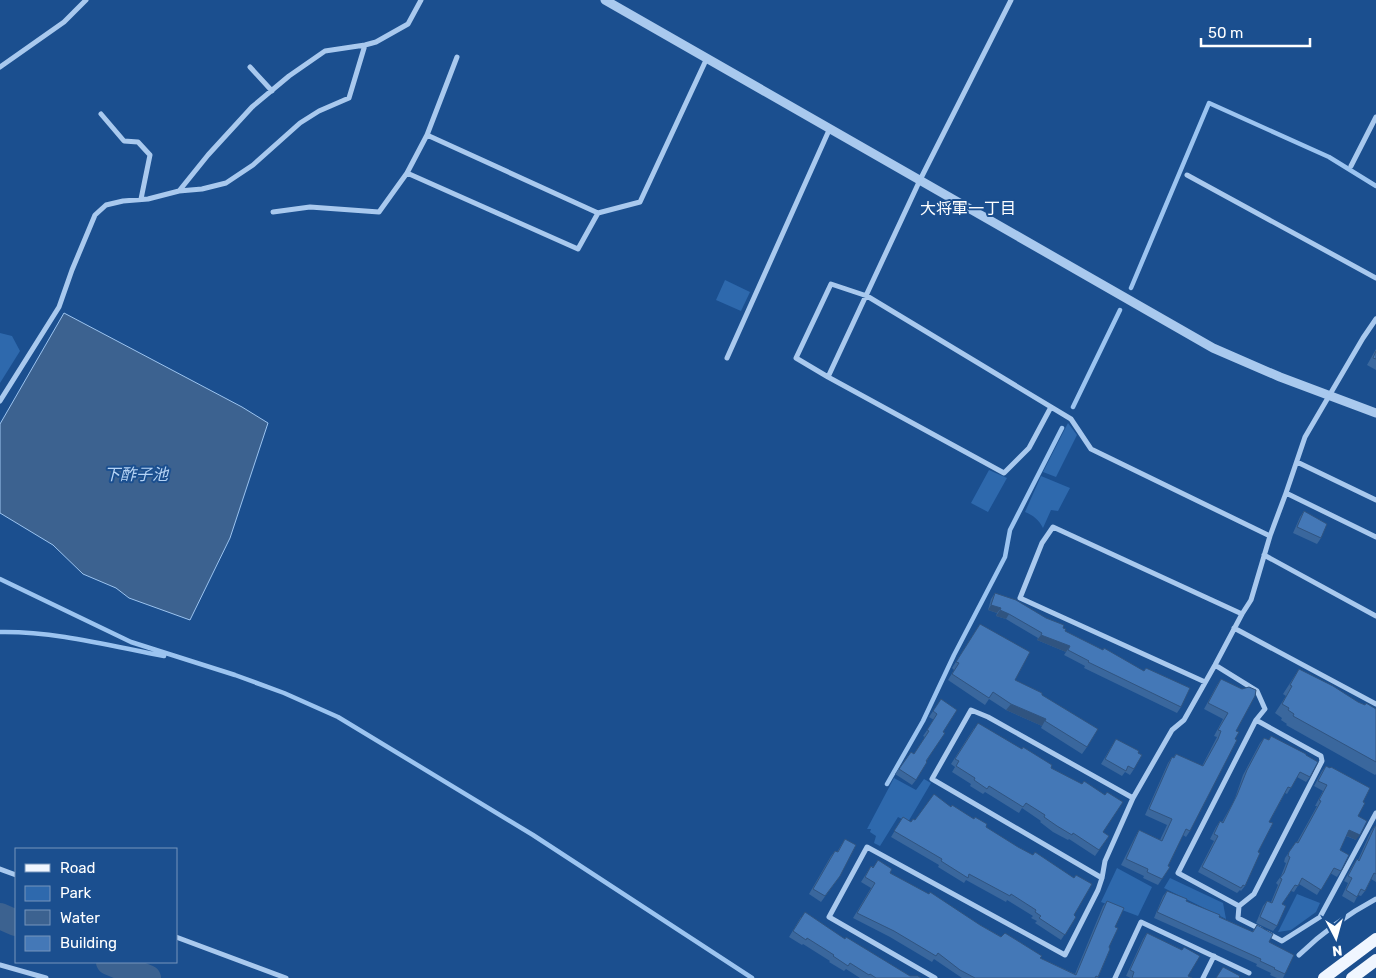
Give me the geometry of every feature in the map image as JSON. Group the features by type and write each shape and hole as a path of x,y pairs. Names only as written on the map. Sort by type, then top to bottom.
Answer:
{"main road":[{"path":"1324,978 1376,939"},
{"path":"1352,978 1376,960"}],"street":[{"path":"0,67 64,22 86,0"},
{"path":"179,191 208,155 252,107 289,76 325,51 376,42 408,24 421,0"},
{"path":"606,0 1214,348 1330,397 1376,413"},
{"path":"828,377 920,180 1011,0"},
{"path":"0,401 59,307 95,215 106,205 123,201 141,200 179,191 202,189 226,183 253,165 300,123 320,111 349,98 365,45"},
{"path":"273,212 310,207 379,212 407,173 427,135 456,57"},
{"path":"427,135 598,214 640,202 707,58"},
{"path":"250,67 272,90"},
{"path":"101,114 124,141 138,142 150,155 141,200"},
{"path":"1351,166 1376,117"},
{"path":"727,358 830,128"},
{"path":"407,173 578,249 598,214"},
{"path":"1187,175 1376,278"},
{"path":"1051,407 1029,448 1004,473 796,358 831,284 867,296 1071,419 1091,449 1270,536"},
{"path":"935,978 829,916 866,846 1065,955 1098,890 1104,861 1133,798 1172,730 1184,720 1251,600 1270,536 1306,437 1376,319"},
{"path":"1297,462 1376,500"},
{"path":"1286,494 1376,537"},
{"path":"1205,682 1020,598 1042,543 1053,527 1242,614"},
{"path":"1264,555 1376,616"},
{"path":"1234,628 1376,704"},
{"path":"1216,665 1256,691 1265,709 1256,720 1178,874 1239,906"},
{"path":"1102,878 932,779 971,710 988,717 1133,798"},
{"path":"1256,720 1321,756 1322,761 1254,894 1239,906 1238,918 1282,941 1320,917 1376,813"},
{"path":"0,869 15,875"},
{"path":"1299,955 1323,932 1357,909 1376,899"},
{"path":"1115,978 1141,922 1249,972"},
{"path":"178,938 286,978"},
{"path":"1203,978 1214,956"},
{"path":"0,966 46,978"}],"green space":[{"path":"725,280 750,292 741,311 716,300"},
{"path":"0,333 12,336 20,351 0,383"},
{"path":"1068,423 1077,435 1056,477 1043,472"},
{"path":"989,470 1007,478 988,512 971,503"},
{"path":"1041,476 1070,488 1058,511 1051,510 1043,528 1036,518 1025,512"},
{"path":"894,778 916,790 924,779 931,783 908,822 898,817 880,846 874,843 876,836 870,832 871,829 867,829"},
{"path":"1117,868 1152,887 1138,916 1101,902"},
{"path":"1170,878 1223,903 1226,919 1164,888"},
{"path":"1297,894 1320,903 1316,912 1291,930 1278,932"}],"water":[{"name":"下酢子池","path":"64,313 242,407 268,423 230,538 190,620 129,598 116,588 83,574 53,545 0,513 0,424"}],"building":[{"path":"1304,511 1327,524 1321,538 1297,527"},
{"path":"995,593 1016,600 1046,618 1064,625 1065,631 1103,650 1104,648 1144,671 1146,668 1190,688 1181,707 1088,662 1068,650 1070,646 1041,635 1042,633 1000,610 1001,608 991,605"},
{"path":"980,624 1030,652 1015,680 1042,693 1042,695 1098,729 1087,747 1045,721 1046,719 1011,704 993,692 989,698 952,674 959,663 956,662"},
{"path":"1299,669 1333,686 1358,702 1365,705 1366,703 1376,709 1376,762 1293,716 1294,714 1288,710 1289,708 1282,704"},
{"path":"1221,679 1242,689 1249,687 1256,690 1255,696 1236,731 1239,732 1235,739 1237,740 1190,831 1186,829 1168,866 1170,867 1162,879 1147,872 1148,869 1126,859 1139,830 1162,841 1172,819 1149,809 1172,757 1174,758 1176,754 1203,766 1218,739 1221,731 1218,730 1228,713 1208,703"},
{"path":"941,699 957,710 916,780 899,769 911,752 914,754 929,731 927,730 937,714 933,711"},
{"path":"978,723 1022,749 1023,747 1052,765 1051,768 1082,784 1084,781 1105,795 1107,792 1123,802 1103,832 1109,836 1099,850 1073,833 1072,835 1057,826 1044,817 1045,815 1026,803 1023,807 989,786 987,789 974,780 975,778 956,766 959,761 955,759"},
{"path":"1271,736 1318,762 1310,777 1300,772 1291,788 1288,787 1269,822 1273,823 1258,852 1260,853 1245,886 1243,885 1241,888 1202,867 1218,836 1214,834 1220,821 1223,823 1264,738 1269,740"},
{"path":"1116,739 1139,751 1138,753 1142,755 1134,769 1128,766 1126,771 1105,759"},
{"path":"1326,766 1370,788 1358,816 1367,821 1360,835 1349,830 1340,850 1349,855 1341,871 1334,868 1321,890 1302,878 1298,886 1295,885 1282,904 1286,906 1277,926 1260,917 1267,901 1272,903 1282,879 1280,878 1290,857 1288,856 1289,852 1296,842 1298,843 1321,801 1319,800 1327,785 1318,781"},
{"path":"934,794 951,807 952,805 974,819 975,817 987,824 986,827 1018,847 1033,855 1035,852 1074,878 1076,875 1092,884 1065,935 1039,918 1041,916 1035,912 1036,910 1011,894 1010,896 969,874 968,878 941,861 942,859 894,831 903,817 911,822 913,819 915,820"},
{"path":"1375,826 1376,874 1374,873 1365,891 1361,889 1357,897 1346,890 1352,878 1348,876 1357,859 1359,861"},
{"path":"845,839 856,845 840,876 825,896 813,889 835,851 838,852"},
{"path":"878,860 892,869 890,873 929,894 930,892 1001,937 1005,933 1042,956 1040,958 1076,975 1107,901 1124,908 1115,927 1118,928 1098,977 975,978 960,970 938,953 936,956 894,931 857,913 875,883 865,877 871,866 873,868"},
{"path":"1167,891 1253,932 1257,925 1273,934 1269,942 1294,955 1285,974 1260,961 1261,959 1157,912"},
{"path":"805,912 845,939 846,937 910,976 921,978 876,978 850,963 848,966 834,955 793,931"},
{"path":"1147,933 1182,950 1184,947 1200,956 1188,976 1192,978 1132,978 1134,972 1130,970"},
{"path":"1223,967 1240,976 1240,978 1216,978"}],"waterway":[{"path":"1131,288 1209,103 1329,157 1376,186"},
{"path":"1073,407 1120,310"},
{"path":"887,784 923,721 954,655 1005,557 1010,530 1062,428"},
{"path":"0,579 131,642 235,675 284,693 338,717 533,835 752,978"},
{"path":"0,632 21,632 62,637 164,656"},
{"path":"0,916 15,923"},
{"path":"111,963 148,978"}],"district":[{"name":"大将軍一丁目","path":"968,208"}]}
